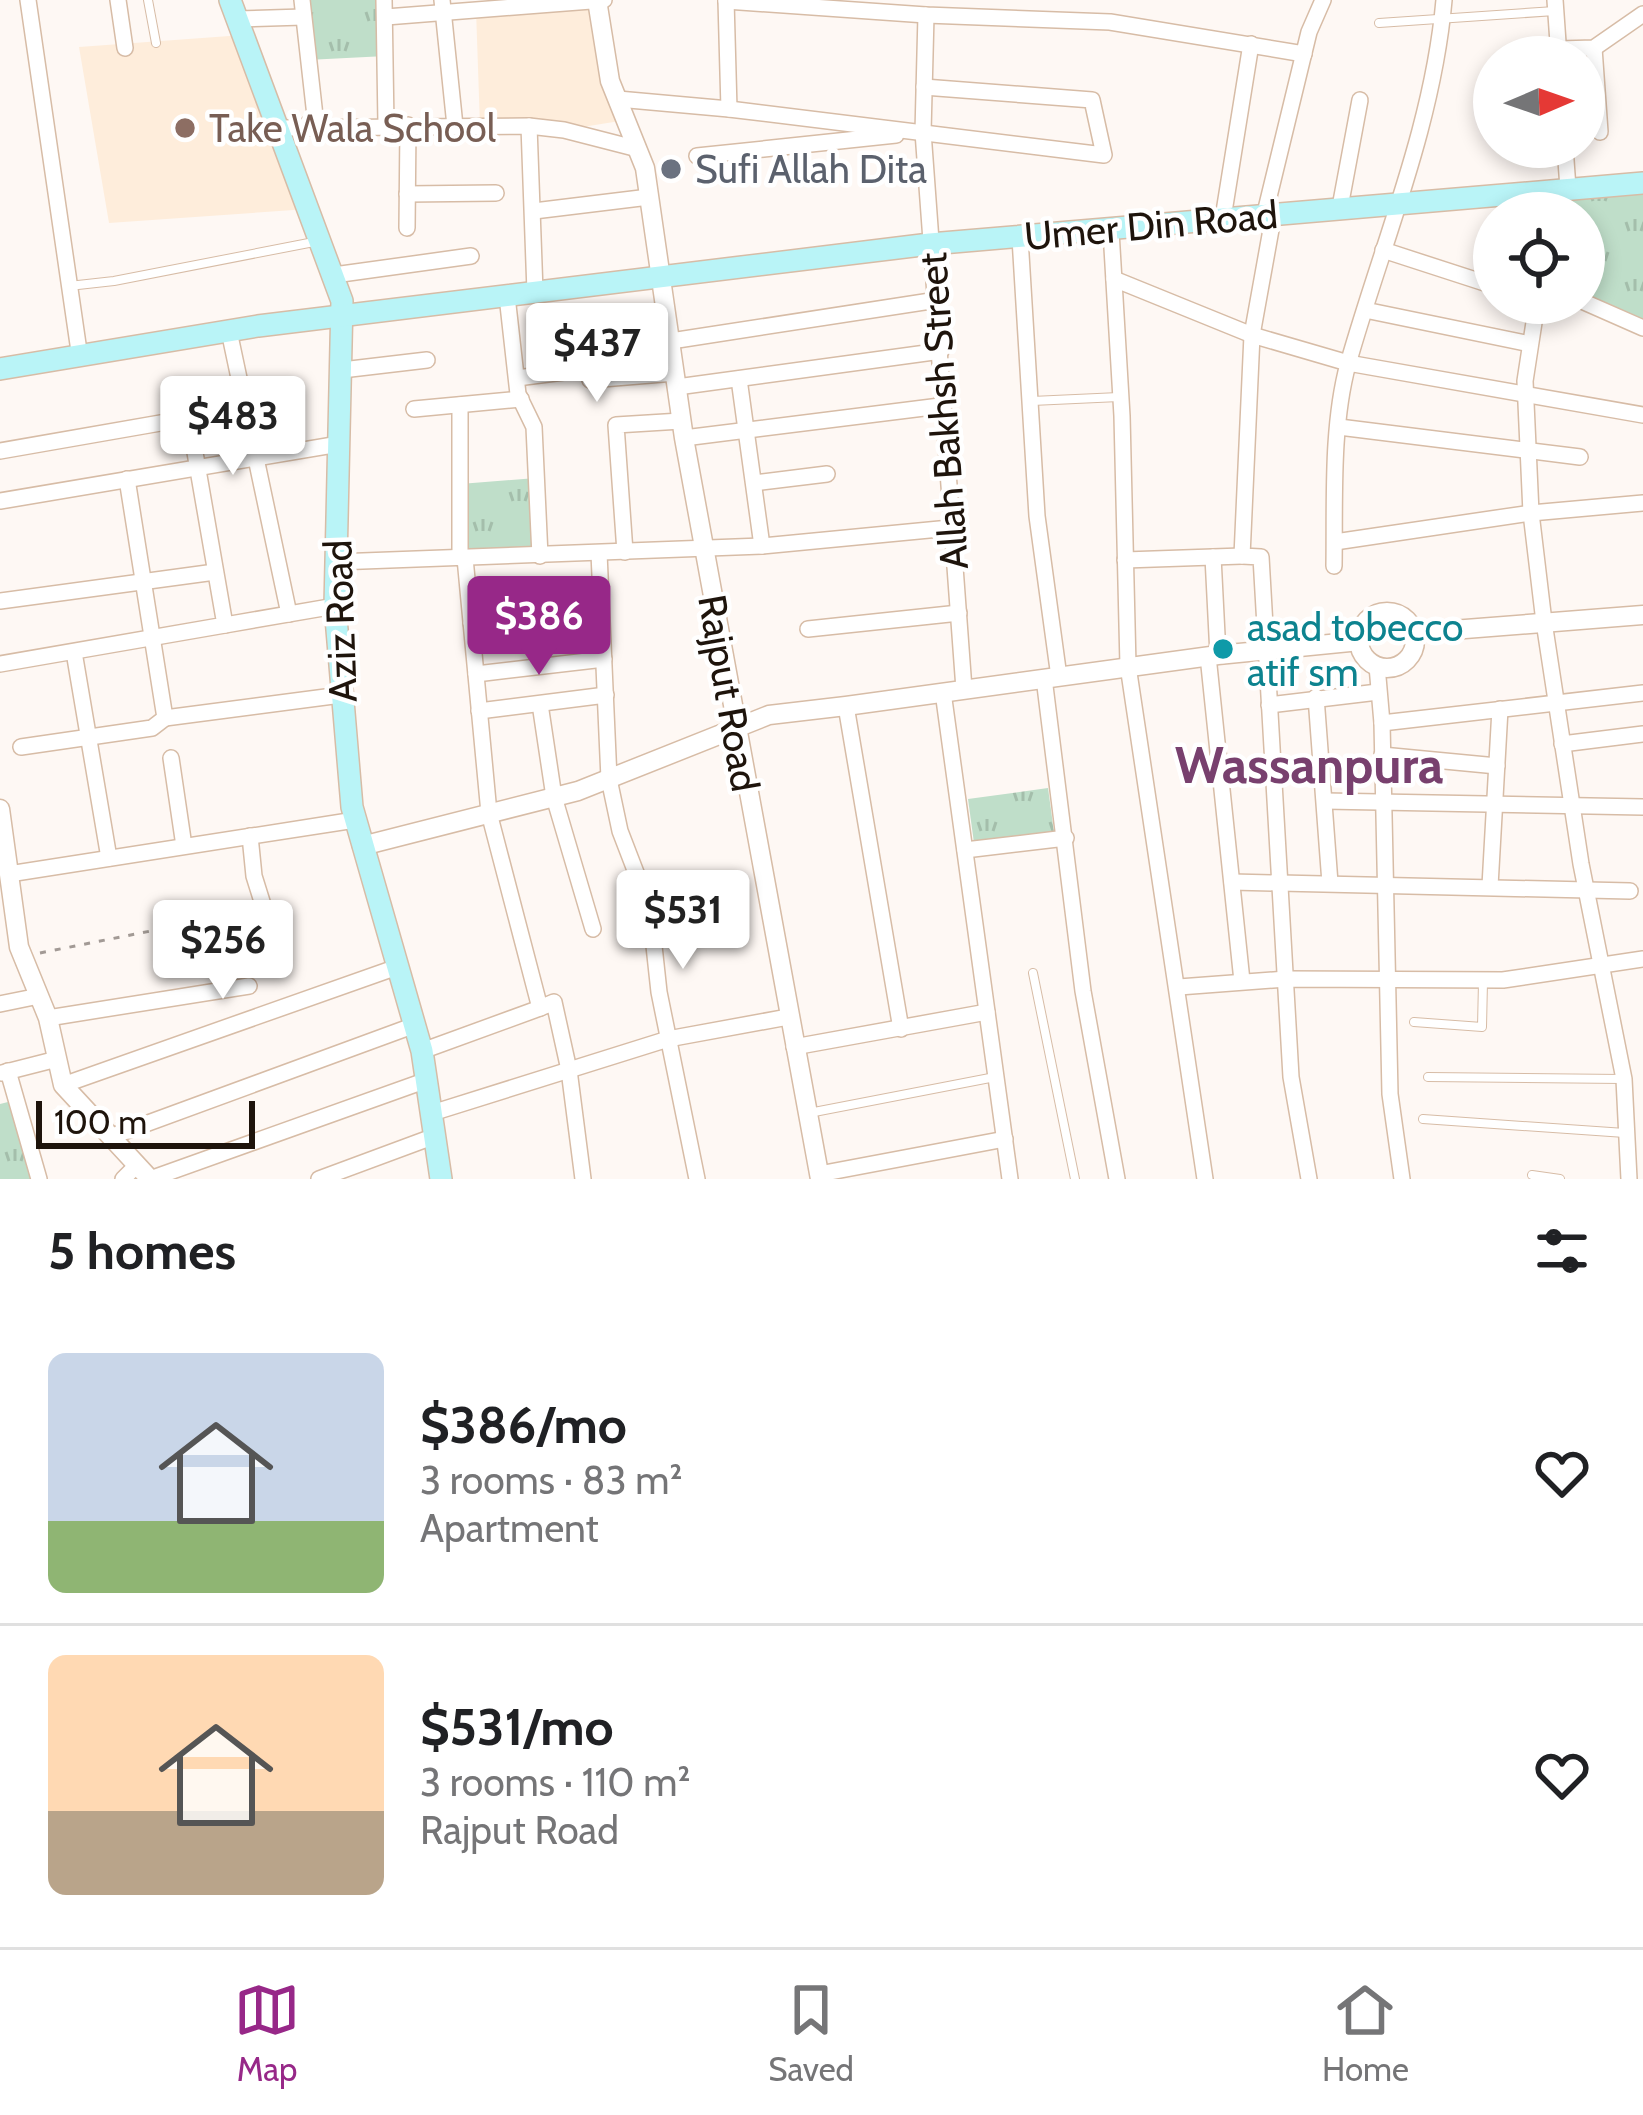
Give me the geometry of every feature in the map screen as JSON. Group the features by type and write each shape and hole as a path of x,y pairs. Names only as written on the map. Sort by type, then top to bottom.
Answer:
{"main road":[{"name":"Aziz Road","path":"233,9 334,275 344,318 335,606 355,820 422,1051 441,1179"},
{"name":"Umer Din Road","path":"1560,192 1643,183"},
{"name":"Umer Din Road","path":"0,369 230,331 930,244 1401,202 1473,202"}],"street":[{"path":"28,0 80,358"},
{"path":"118,0 125,48"},
{"path":"386,125 385,8 600,0"},
{"name":"Rajput Road","path":"600,0 610,81 638,149 649,197 682,429 820,1176"},
{"path":"729,109 726,0 1110,22 1304,54"},
{"path":"1242,556 1252,335 1269,213 1304,54 1322,0"},
{"path":"1334,566 1339,427 1348,363 1401,202 1428,98 1444,0"},
{"path":"1556,5 1558,36"},
{"path":"443,6 455,126"},
{"path":"233,9 303,8 315,116 307,125"},
{"path":"1605,40 1643,14"},
{"name":"Allah Bakhsh Street","path":"926,15 923,132 964,689"},
{"path":"1223,218 1251,44"},
{"path":"617,100 729,109 1104,155 1092,100 924,87"},
{"path":"1340,207 1360,100"},
{"path":"407,229 408,125"},
{"path":"529,126 535,292"},
{"path":"278,128 529,126 638,149"},
{"path":"698,156 923,132"},
{"path":"1567,168 1568,188"},
{"path":"407,194 496,193"},
{"path":"535,211 649,197"},
{"path":"1111,231 1128,666 1205,1179"},
{"path":"1020,238 1037,516 1066,838 1083,991 1117,1179"},
{"path":"1383,250 1473,279"},
{"path":"334,275 471,256"},
{"path":"1114,280 1252,335 1348,363 1643,415"},
{"path":"507,296 521,400 534,428 540,556"},
{"path":"671,341 938,300"},
{"path":"1365,310 1530,344"},
{"path":"1605,311 1643,328"},
{"path":"1533,324 1525,394 1544,622 1586,888 1624,1079 1629,1179"},
{"path":"230,331 289,614"},
{"path":"517,378 587,368 590,380 740,379 941,351"},
{"path":"342,370 427,360"},
{"path":"740,379 762,546"},
{"path":"414,409 521,400"},
{"path":"460,405 462,558 489,813 540,1008"},
{"path":"625,552 616,425 744,430 940,406"},
{"path":"0,451 189,418 225,625"},
{"path":"1339,427 1580,457"},
{"path":"0,501 339,444"},
{"path":"754,483 827,474"},
{"path":"127,479 165,718"},
{"path":"1335,542 1643,502"},
{"path":"336,562 762,546 950,528"},
{"path":"599,553 609,779 620,831 650,909 668,1039 697,1179"},
{"path":"1214,557 1213,655 1242,981"},
{"path":"1125,560 1261,557 1291,1077 1309,1179"},
{"path":"0,601 215,572"},
{"path":"0,664 335,606"},
{"path":"1386,612 1406,619 1414,632 1414,646 1397,666 1377,666 1365,656 1360,641 1367,621 1386,612"},
{"path":"808,629 958,613"},
{"path":"1414,632 1643,615"},
{"path":"471,622 539,619"},
{"path":"362,846 554,797 735,728 800,709 1213,655 1360,641"},
{"path":"74,652 110,858"},
{"path":"476,674 604,659"},
{"path":"1377,666 1382,723 1384,980 1390,1094 1402,1179"},
{"path":"943,692 1010,1179"},
{"path":"1269,705 1378,692"},
{"path":"1382,723 1643,693"},
{"path":"21,747 152,728 165,718 341,695"},
{"path":"479,711 606,695"},
{"path":"1316,697 1330,884"},
{"path":"540,704 554,797 592,929"},
{"path":"845,706 901,1029"},
{"path":"1490,886 1500,709"},
{"path":"1562,744 1643,734"},
{"path":"1382,755 1497,766"},
{"path":"171,758 184,846"},
{"path":"1325,801 1643,807"},
{"path":"9,874 355,820"},
{"path":"1,822 21,952 48,1018 63,1085 140,1175 427,1080"},
{"path":"250,836 254,876 279,956"},
{"path":"965,850 1066,838"},
{"path":"1232,882 1630,891"},
{"path":"0,936 21,952"},
{"path":"1179,987 1286,980 1484,981 1643,959"},
{"path":"63,1085 400,966"},
{"path":"48,1018 249,986"},
{"path":"0,1004 39,996"},
{"path":"422,1051 554,1002 584,1179"},
{"path":"794,1047 987,1012"},
{"path":"319,1179 433,1124 569,1070 668,1039 788,1017"},
{"path":"110,1137 415,1025"},
{"path":"39,1179 4,1072 57,1059"},
{"path":"1624,1079 1643,1077"},
{"path":"820,1176 1005,1139"}],"lane":[{"path":"148,0 156,44"},
{"path":"1379,23 1556,5"},
{"path":"69,286 321,241"},
{"path":"1030,401 1121,397"},
{"path":"1033,973 1075,1179"},
{"path":"1414,1022 1482,1027 1484,981"},
{"path":"808,1113 996,1076"},
{"path":"1429,1077 1624,1079"},
{"path":"1423,1119 1627,1133"},
{"path":"1532,1175 1560,1179"}],"path":[{"path":"21,952 220,917"}],"shaded area":[{"path":"597,1 626,120 564,130 480,126 476,10"},
{"name":"Take Wala School","path":"243,35 308,209 109,223 79,47"}],"green space":[{"path":"302,0 382,0 386,56 307,60"},
{"path":"1643,185 1643,328 1605,311 1605,192 1539,190"},
{"path":"536,478 540,556 460,558 460,484"},
{"path":"1048,788 1054,832 974,843 968,799"},
{"path":"16,1100 39,1179 0,1179 0,1104"}],"place":[{"name":"Take Wala School","path":"185,128"},
{"name":"Sufi Allah Dita","path":"671,169"},
{"name":"asad tobecco atif sm","path":"1223,649"}],"district":[{"name":"Wassanpura","path":"1309,765"}]}
